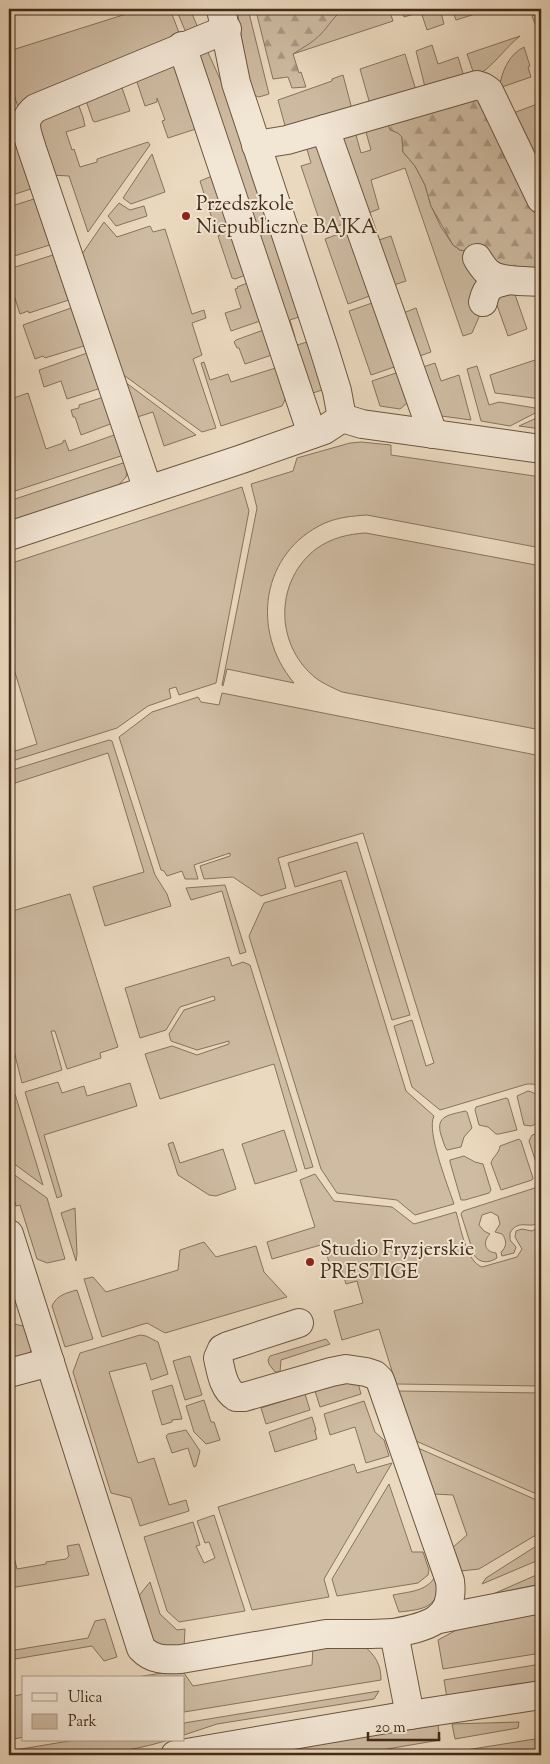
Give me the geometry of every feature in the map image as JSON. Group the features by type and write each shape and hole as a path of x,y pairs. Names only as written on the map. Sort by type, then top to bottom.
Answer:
{"street":[{"path":"201,9 220,24 236,83 337,391 342,418"},
{"path":"148,490 32,149 26,130 26,121 28,114 36,108 182,46 220,24"},
{"path":"182,46 312,434"},
{"path":"256,145 287,140 477,86 483,87 492,96 541,199"},
{"path":"325,129 433,434"},
{"path":"477,258 491,275 510,280 541,282"},
{"path":"484,302 485,293 489,287 510,280"},
{"path":"9,536 324,430 342,418"},
{"path":"342,418 362,424 541,449"},
{"path":"9,1234 136,1635 141,1648 147,1654 166,1660 181,1659 326,1634 394,1632 425,1626 439,1619 541,1599"},
{"path":"299,1323 237,1342 222,1349 218,1358 225,1383 236,1397 244,1397 346,1369 366,1372 375,1375 380,1380 450,1581 450,1600 439,1619"},
{"path":"9,1373 50,1362"},
{"path":"394,1632 410,1715"},
{"path":"175,1755 541,1695"}],"green space":[{"path":"142,9 170,9 181,38 18,107 9,79 9,51"},
{"path":"176,9 190,9 198,28 187,35"},
{"path":"237,9 248,9 269,94 259,97 250,94"},
{"path":"261,9 345,9 335,17 317,38 293,54 306,87 292,88 288,77 273,79 256,11"},
{"path":"345,9 389,9 393,21 293,54 339,12"},
{"path":"401,9 440,9 444,24 427,30 421,12 404,17"},
{"path":"452,9 491,9 456,20"},
{"path":"532,9 541,9 541,22 537,29 532,16 534,15"},
{"path":"520,36 487,68 475,77 467,54"},
{"path":"432,45 438,64 458,57 465,80 426,91 416,51"},
{"path":"524,47 530,66 528,67 531,77 499,88 510,59 518,50"},
{"path":"206,48 224,88 302,316 290,320 295,337 288,339 197,49"},
{"path":"405,54 417,94 371,108 360,69"},
{"path":"180,61 202,127 168,138 162,121 165,120 157,98 157,102 145,106 134,73"},
{"path":"343,75 353,113 287,133 278,100 332,81 332,79"},
{"path":"119,79 130,111 93,121 84,95"},
{"path":"467,94 483,100 541,220 541,275 501,269 479,246 465,251 453,245 431,206 425,185 415,166 403,152 402,137 390,130 388,124"},
{"path":"76,98 85,126 66,132 80,167 97,162 97,159 148,142 150,145 88,232 69,176 50,175 33,129 46,111"},
{"path":"541,104 541,173 508,115"},
{"path":"11,118 34,188 9,196 9,119"},
{"path":"387,118 402,137 403,152 415,166 425,185 431,206 441,227 453,245 465,251 475,274 482,310 472,333 463,336 405,168 371,180 379,209 363,215 335,134","holes":["366,132 371,150 361,153 356,135"]},
{"path":"321,141 349,222 323,231 301,166 311,163 306,146"},
{"path":"152,154 165,192 131,204 123,198"},
{"path":"217,174 233,220 214,225 200,181"},
{"path":"37,198 53,244 11,257 9,256 9,239 13,237 9,225 9,208"},
{"path":"119,203 130,210 144,206 147,216 116,226 108,216"},
{"path":"104,222 117,237 150,226 153,232 165,229 192,314 204,310 206,318 192,323 202,355 193,359 216,428 202,432 114,368 78,260"},
{"path":"235,228 251,273 235,279 232,278 218,236 220,233"},
{"path":"352,229 375,294 348,304 325,239"},
{"path":"391,236 406,281 388,287 373,242"},
{"path":"56,254 72,299 29,313 28,311 20,314 9,280 9,269"},
{"path":"253,281 266,319 231,331 225,313 241,308 235,289"},
{"path":"512,286 527,329 508,336 493,294"},
{"path":"378,301 400,365 371,375 349,311"},
{"path":"74,307 87,345 45,358 43,356 35,359 23,325"},
{"path":"416,308 431,352 414,358 398,315"},
{"path":"269,328 278,353 245,364 239,348 237,348 234,342"},
{"path":"310,341 325,389 307,395 291,347"},
{"path":"90,352 101,388 67,399 61,381 44,387 39,370"},
{"path":"541,358 541,399 495,393 490,375"},
{"path":"204,362 210,380 228,374 231,382 282,366 289,391 282,406 221,426 201,363"},
{"path":"435,363 441,381 459,375 471,420 434,415 417,369"},
{"path":"477,366 489,405 499,402 541,410 510,426 481,421 467,369"},
{"path":"402,371 411,398 400,409 380,406 372,381"},
{"path":"117,376 196,435 164,446 153,412 131,419"},
{"path":"9,393 11,399 28,393 46,449 63,443 65,440 69,451 117,434 124,455 9,493"},
{"path":"104,397 113,423 81,435 71,410 79,408 79,405"},
{"path":"541,416 541,429 519,426"},
{"path":"361,442 391,445 391,455 541,477 541,548 367,515 351,516 325,523 303,536 287,553 275,573 269,594 268,617 271,640 280,662 294,683 227,669 223,686 257,508 251,484 293,471 297,458 350,443"},
{"path":"129,461 126,477 117,487 9,522 9,501"},
{"path":"242,487 249,511 216,683 179,695 176,687 169,689 171,698 148,706 117,728 9,762 9,753 37,744 9,653 9,564"},
{"path":"366,533 541,566 541,730 342,692 321,682 310,673 298,659 290,643 285,609 287,592 303,562 316,549 340,537"},
{"path":"222,693 541,756 541,1088 533,1084 527,1084 440,1110 412,1087 394,1026 412,1020 426,1066 434,1063 363,833 278,858 286,888 261,896 233,877 204,879 200,866 230,856 230,853 194,865 198,879 185,879 182,871 167,876 161,870 119,737 152,712 198,697 201,702 219,705"},
{"path":"109,740 112,741 155,875 167,894 171,906 105,926 93,887 144,872 108,753 9,785 9,771"},
{"path":"357,842 410,1015 392,1020 346,871 295,887 288,863"},
{"path":"341,880 406,1091 434,1116 432,1123 435,1146 454,1204 415,1215 397,1200 337,1193 321,1169 249,936 264,903"},
{"path":"225,885 246,952 240,954 222,891 191,900 186,888"},
{"path":"70,894 118,1047 100,1053 101,1058 67,1069 55,1031 51,1031 62,1070 22,1083 9,1031 9,912"},
{"path":"229,957 232,966 243,962 250,965 313,1167 305,1169 274,1064 160,1099 145,1054 172,1046 197,1055 229,1044 229,1041 197,1050 171,1041 169,1034 184,1010 215,1000 214,996 180,1007 166,1030 140,1038 125,988"},
{"path":"58,1082 62,1093 84,1086 87,1096 130,1083 137,1106 44,1135 62,1196 57,1198 25,1092"},
{"path":"528,1091 537,1095 541,1108 541,1122 531,1126 524,1125 517,1096"},
{"path":"15,1094 43,1185 9,1160 9,1096"},
{"path":"508,1099 517,1130 496,1134 488,1127 479,1125 476,1107"},
{"path":"465,1111 472,1128 464,1137 461,1147 447,1150 441,1135 440,1123 449,1115"},
{"path":"284,1130 297,1171 255,1184 242,1144"},
{"path":"541,1133 540,1175 529,1141 532,1135"},
{"path":"519,1139 533,1178 532,1180 501,1190 491,1163 500,1146"},
{"path":"173,1142 180,1163 223,1149 236,1189 216,1196 209,1195 178,1175 168,1144"},
{"path":"464,1156 483,1164 491,1190 489,1193 461,1200 450,1160"},
{"path":"9,1171 47,1198 65,1259 47,1263 37,1259 20,1205 16,1206 9,1183"},
{"path":"315,1174 334,1201 392,1207 414,1224 456,1212 468,1251 476,1264 482,1267 517,1257 522,1249 515,1237 516,1231 522,1229 532,1231 541,1226 541,1386 396,1384 379,1329 342,1340 334,1311 363,1303 357,1281 346,1284 340,1264 330,1266 324,1244 272,1259 267,1242 315,1227 300,1180"},
{"path":"541,1186 542,1208 540,1219 534,1225 518,1226 510,1233 510,1240 516,1247 514,1253 502,1256 501,1252 505,1246 504,1236 495,1232 500,1224 498,1216 491,1212 482,1215 479,1225 490,1234 485,1243 489,1251 496,1253 497,1258 485,1262 476,1258 461,1214 463,1211"},
{"path":"75,1208 77,1254 76,1261 61,1213"},
{"path":"204,1242 216,1257 256,1246 264,1272 287,1297 165,1333 147,1323 102,1337 84,1279 93,1277 106,1292 178,1270 180,1250"},
{"path":"77,1290 93,1339 65,1347 52,1306 59,1297"},
{"path":"9,1323 28,1327 34,1346 25,1360 17,1363 9,1338"},
{"path":"140,1335 158,1342 168,1374 151,1380 146,1363 109,1372 138,1463 154,1458 169,1505 186,1500 189,1511 140,1526 131,1498 111,1493 73,1372 80,1353"},
{"path":"326,1339 330,1344 281,1360 280,1372 275,1372 269,1364 270,1356"},
{"path":"190,1356 202,1395 185,1400 173,1361"},
{"path":"348,1381 358,1383 361,1394 320,1407 315,1391"},
{"path":"172,1385 182,1419 172,1420 172,1422 162,1425 152,1391"},
{"path":"398,1391 541,1393 541,1496 416,1441"},
{"path":"305,1394 310,1410 266,1424 261,1408"},
{"path":"204,1400 211,1422 214,1422 220,1440 206,1444 194,1432 186,1406"},
{"path":"364,1401 375,1432 384,1440 389,1456 366,1463 355,1427 330,1435 324,1414"},
{"path":"312,1417 317,1439 275,1452 269,1432"},
{"path":"186,1430 200,1451 196,1466 194,1467 188,1448 172,1453 166,1436"},
{"path":"418,1448 541,1502 541,1532 479,1569 461,1571 452,1548 467,1535 453,1495 434,1494"},
{"path":"392,1463 324,1579 329,1597 252,1610 218,1507 354,1464 357,1473"},
{"path":"389,1484 412,1552 423,1552 429,1570 428,1575 418,1583 337,1596 332,1579"},
{"path":"214,1515 245,1611 179,1622 167,1611 144,1537 193,1522 200,1545 196,1546 204,1563 215,1558 209,1542 205,1543 197,1521"},
{"path":"541,1543 541,1559 482,1584 486,1578"},
{"path":"79,1544 89,1575 10,1588 9,1555 10,1558 14,1557 17,1569 66,1559 69,1556 67,1546"},
{"path":"438,1572 440,1582 436,1598 423,1608 399,1612 393,1595 419,1590 434,1579"},
{"path":"541,1573 541,1584 493,1594"},
{"path":"150,1582 160,1614 177,1630 185,1629 184,1648 168,1649 161,1647 146,1629 137,1598"},
{"path":"541,1611 541,1653 443,1669 438,1640 462,1627"},
{"path":"105,1619 117,1657 104,1661 92,1646 9,1660 9,1651 88,1638 95,1621"},
{"path":"363,1645 377,1660 381,1680 185,1712 185,1676 143,1676 182,1670 193,1686 312,1665 313,1647"},
{"path":"541,1664 541,1682 447,1698 444,1680"},
{"path":"379,1691 374,1699 217,1724 185,1735 185,1723"},
{"path":"22,1694 22,1737 9,1740 9,1697"},
{"path":"519,1722 518,1728 455,1739 452,1724"},
{"path":"438,1725 440,1740 352,1755 249,1755"},
{"path":"541,1738 541,1755 435,1755"},
{"path":"63,1742 162,1742 129,1750 89,1754 9,1755 9,1751"}],"place":[{"name":"Przedszkole Niepubliczne BAJKA","path":"186,216"},
{"name":"Studio Fryzjerskie PRESTIGE","path":"310,1262"}]}
